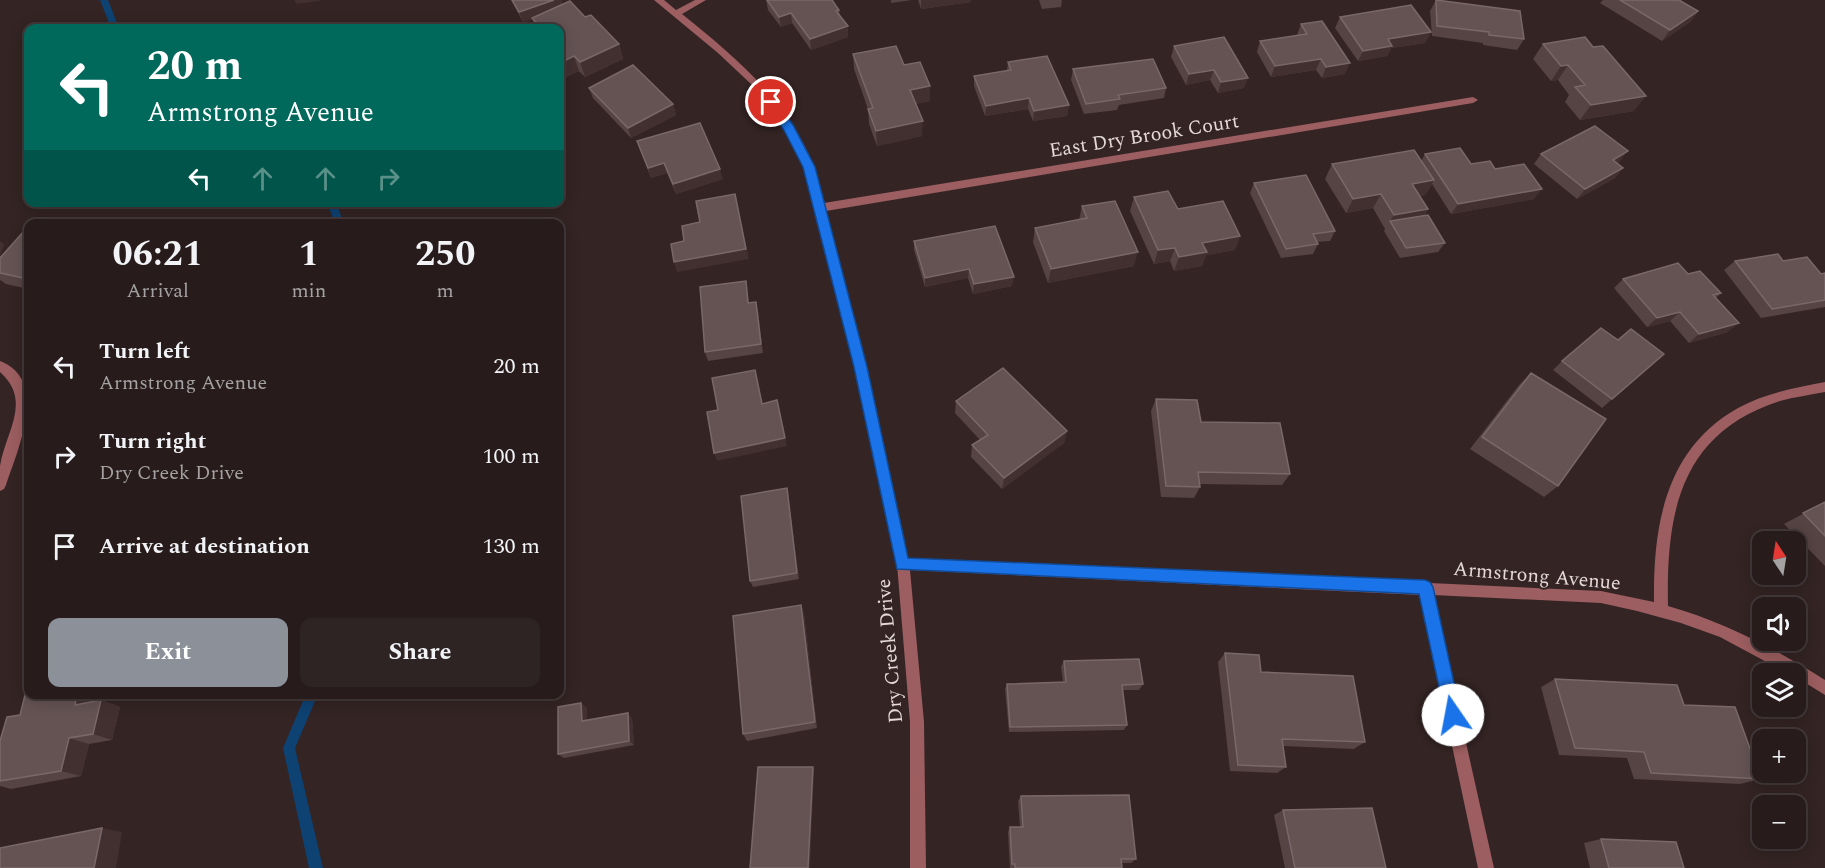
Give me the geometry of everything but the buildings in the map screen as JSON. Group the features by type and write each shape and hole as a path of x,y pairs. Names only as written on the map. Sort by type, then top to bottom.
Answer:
{"street":[{"name":"Dry Creek Drive","path":"658,0 721,51 754,82 789,128 809,167 861,367 903,564 917,722 918,868"},
{"path":"675,14 702,0"},
{"name":"East Dry Brook Court","path":"820,208 1473,100"},
{"path":"0,366 10,373 21,392 21,409 0,486"},
{"path":"1660,610 1660,546 1665,517 1682,470 1693,451 1732,418 1767,400 1825,387"},
{"name":"Armstrong Avenue","path":"903,564 1601,597 1660,610 1725,633 1789,665 1825,688"},
{"path":"1425,587 1486,868"}],"waterway":[{"path":"104,0 113,24"},
{"path":"333,207 338,219"},
{"path":"310,699 289,748 316,868"}],"route":[{"path":"771,102 789,128 809,167 861,367 903,564 1425,587 1453,715"}]}
